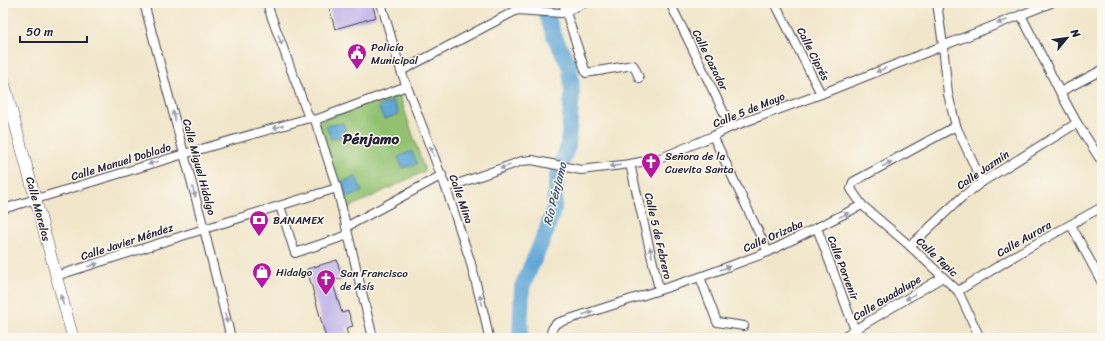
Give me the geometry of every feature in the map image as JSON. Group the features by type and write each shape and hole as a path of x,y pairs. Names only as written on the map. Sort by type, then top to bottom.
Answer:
{"street":[{"name":"Calle Miguel Hidalgo","path":"144,3 204,229 231,338"},
{"path":"268,3 268,10 312,119 337,188 373,338"},
{"name":"Calle Mina","path":"382,3 401,72 442,176 470,260 489,338"},
{"path":"401,72 517,7 541,12 563,9 585,3"},
{"name":"Calle Cazador","path":"670,3 731,127"},
{"name":"Calle Ciprés","path":"775,3 821,94"},
{"path":"937,3 948,94 956,126 982,182"},
{"name":"Calle 5 de Mayo","path":"446,188 522,161 532,160 581,170 630,164 661,158 731,127 821,94 1052,3"},
{"path":"563,9 586,73 633,65 639,78"},
{"path":"1021,15 1077,123 1102,162"},
{"path":"1060,92 1102,70"},
{"name":"Calle Morelos","path":"3,79 72,338"},
{"name":"Calle Manuel Doblado","path":"3,209 184,154 312,119 407,86"},
{"name":"Calle Jazmín","path":"910,246 962,197 982,182 1077,123"},
{"path":"862,205 851,189 853,182 956,126"},
{"path":"713,136 768,252"},
{"name":"Calle 5 de Febrero","path":"630,164 659,290"},
{"path":"280,206 296,253 347,231 442,176"},
{"name":"Calle Javier Méndez","path":"56,276 337,188"},
{"name":"Calle Orizaba","path":"551,338 550,332 552,327 557,323 700,277 768,252 862,205"},
{"name":"Calle Tepic","path":"862,205 910,246 958,292 980,338"},
{"name":"Calle Aurora","path":"958,292 1021,252 1102,207"},
{"path":"1071,225 1102,283"},
{"name":"Calle Porvenir","path":"816,228 854,330 859,338"},
{"path":"700,277 717,322 744,326"},
{"name":"Calle Guadalupe","path":"841,338 943,277"}],"green space":[{"path":"398,91 425,171 344,210 317,122"}],"water":[{"path":"393,101 399,114 384,119 378,107"},
{"path":"343,123 347,135 331,139 326,126"},
{"path":"412,151 417,164 403,168 398,157"},
{"path":"356,177 362,192 347,198 342,182"}],"building":[{"path":"328,3 372,3 376,17 335,29"},
{"name":"San Francisco de Asís","path":"337,260 342,278 332,281 342,313 348,311 353,326 346,328 348,336 340,338 326,338 307,269"}],"waterway":[{"name":"Río Pénjamo","path":"520,338 522,287 546,232 554,208 557,175 568,146 572,93 570,67 554,36 543,3"}],"place":[{"name":"Policía Municipal","path":"357,70"},
{"name":"Señora de la Cuevita Santa","path":"651,179"},
{"name":"BANAMEX","path":"259,237"},
{"name":"Hidalgo","path":"262,289"},
{"name":"San Francisco de Asís","path":"326,296"}],"district":[{"name":"Pénjamo","path":"371,139"}]}
